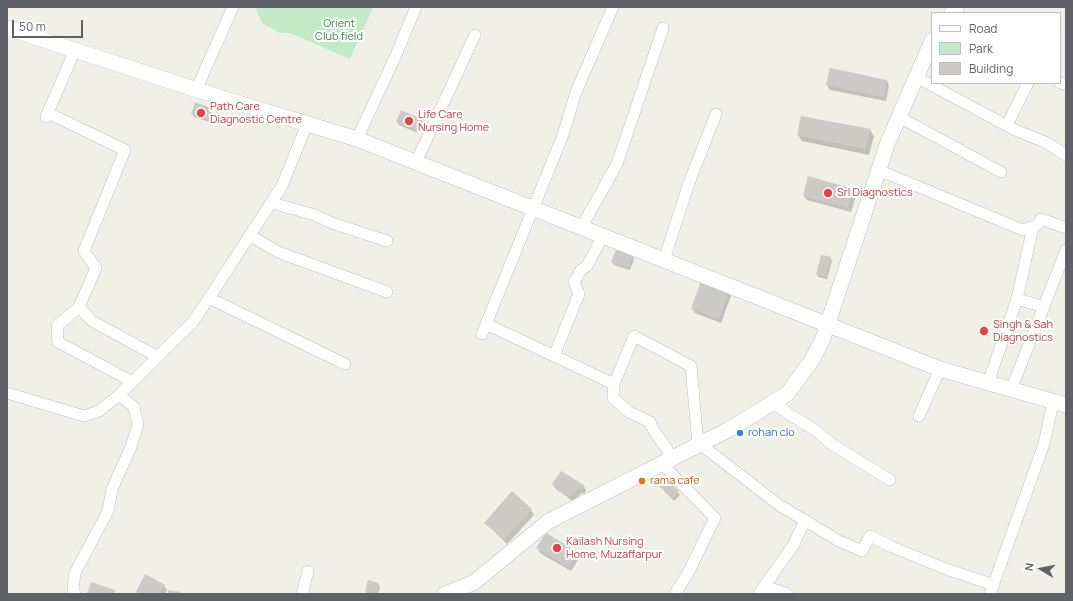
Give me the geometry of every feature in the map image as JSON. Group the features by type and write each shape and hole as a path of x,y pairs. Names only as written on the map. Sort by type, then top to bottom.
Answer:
{"main road":[{"path":"7,28 196,90 357,138 940,369 1060,404"},
{"path":"445,594 473,583 549,521 728,430 787,394 810,363 822,341 878,170 899,116 931,43"}],"street":[{"path":"196,90 233,7"},
{"path":"357,138 396,55 416,7"},
{"path":"613,7 576,92 563,135 484,329 554,356 614,384"},
{"path":"581,228 617,164 663,28"},
{"path":"416,162 476,35"},
{"path":"74,50 47,115 125,150 84,251 96,268 79,307 58,326 58,342 133,382"},
{"path":"916,77 1007,125 1045,142 1066,155"},
{"path":"1007,125 1028,84"},
{"path":"664,260 689,183 716,114"},
{"path":"899,116 1000,172"},
{"path":"7,393 84,416 99,411 120,395 192,323 210,298 282,186 307,124"},
{"path":"878,170 1023,230 1038,226 1041,220 1066,228"},
{"path":"272,202 315,215 332,223 387,241"},
{"path":"988,383 1016,299 1033,227"},
{"path":"251,236 278,252 387,292"},
{"path":"554,356 579,294 574,282 581,270 588,266 603,236"},
{"path":"1011,390 1066,250"},
{"path":"210,298 345,364"},
{"path":"1016,299 1044,307"},
{"path":"79,307 92,321 158,357"},
{"path":"675,594 687,575 715,518 668,461 650,422 629,412 613,398 614,384 634,336 691,366 699,445 760,492 839,540 862,551 870,536 992,590 1044,444 1060,404"},
{"path":"919,416 940,369"},
{"path":"75,594 75,573 108,511 112,489 131,448 138,424 134,407 120,395"},
{"path":"772,403 815,430 833,445 890,480"},
{"path":"787,594 762,590 794,544 805,520"},
{"path":"302,594 308,571"}],"green space":[{"name":"Orient Club field","path":"255,7 373,7 350,59 290,33 280,33 262,23"}],"building":[{"path":"830,68 887,80 883,97 826,85"},
{"path":"195,102 211,108 207,120 191,114"},
{"path":"401,110 422,119 417,131 396,122"},
{"path":"801,116 871,129 865,149 797,135"},
{"path":"808,176 853,189 848,208 803,196"},
{"path":"616,250 633,255 629,268 611,262"},
{"path":"821,255 831,257 826,277 816,274"},
{"path":"701,281 729,291 719,319 691,309"},
{"path":"980,326 990,330 988,336 978,332"},
{"path":"561,471 584,485 581,490 579,488 569,497 552,484"},
{"path":"664,477 679,491 672,499 657,484"},
{"path":"512,491 532,509 504,540 484,523"},
{"path":"546,533 578,552 568,567 536,548"},
{"path":"145,574 165,585 160,594 140,594 136,592"},
{"path":"368,580 379,583 376,594 365,591"},
{"path":"91,582 115,590 114,594 87,594"},
{"path":"168,590 181,592 180,594 168,594"}],"place":[{"name":"Path Care Diagnostic Centre","path":"201,113"},
{"name":"Life Care Nursing Home","path":"409,121"},
{"name":"Srl Diagnostics","path":"828,193"},
{"name":"Singh & Sah Diagnostics","path":"984,331"},
{"name":"rohan clo","path":"740,433"},
{"name":"rama cafe","path":"642,481"},
{"name":"Kailash Nursing Home, Muzaffarpur","path":"557,548"}]}
